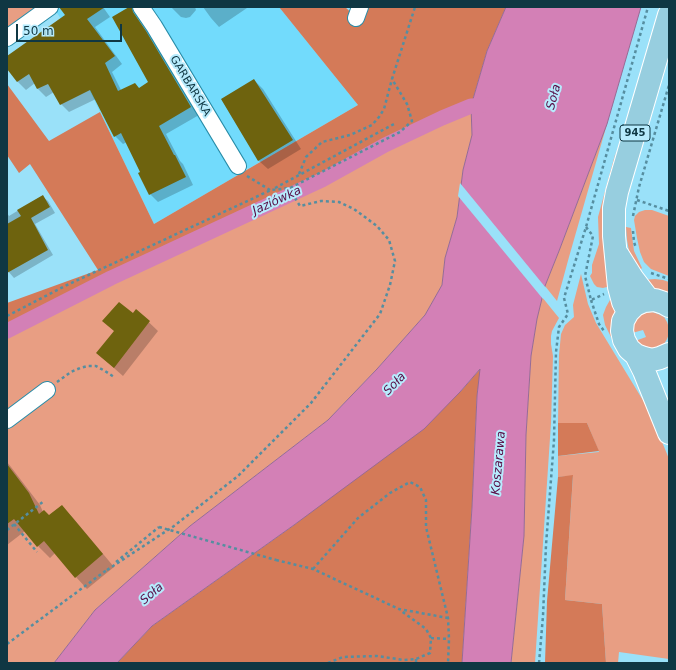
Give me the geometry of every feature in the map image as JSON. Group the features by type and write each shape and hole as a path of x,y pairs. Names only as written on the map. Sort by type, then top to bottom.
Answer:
{"main road":[{"name":"945","path":"659,303 644,301 635,305 628,312 623,302 619,287 613,226 617,192 669,15"},
{"name":"945","path":"616,253 633,279 659,303"},
{"path":"628,312 623,321 622,331 624,340 629,349 636,355 644,358 652,360 660,358 668,359"},
{"path":"636,355 669,433"}],"street":[{"path":"7,38 50,7"},
{"name":"GARBARSKA","path":"141,7 154,26 238,166"},
{"path":"7,420 47,390"}],"path":[{"path":"299,174 306,157 322,142 350,135 372,126 379,117 384,109 415,7"},
{"path":"539,663 554,440 559,328 568,314 564,298 586,227 648,7"},
{"path":"238,166 248,177 272,190 290,188 400,132 412,121 408,104 392,79"},
{"path":"633,219 639,187 669,85"},
{"path":"7,316 67,285 272,190 394,124"},
{"path":"7,644 107,570 174,526 238,476 311,403 380,314 390,285 395,261 389,240 377,226 354,209 339,202 321,201 300,206 290,188"},
{"path":"637,200 669,211"},
{"path":"633,226 634,242 638,253"},
{"path":"586,227 593,236 585,276 591,300 608,292"},
{"path":"647,272 669,279"},
{"path":"47,390 71,372 88,366 96,366 114,377"},
{"path":"313,569 358,518 390,493 410,482 420,487 426,500 426,528 448,618 448,663"},
{"path":"7,530 44,501"},
{"path":"14,524 37,552"},
{"path":"107,570 159,526 276,560 313,569 399,609 426,629 431,638 430,653 416,659 404,660 377,656 343,657 328,663"},
{"path":"399,609 448,618"},
{"path":"431,638 449,639"}],"shaded area":[{"path":"7,7 35,7 40,14 7,38"},
{"path":"53,7 279,7 358,105 248,169 237,156 159,36 238,175 154,224 76,62 75,40"},
{"path":"279,7 345,7 356,17 360,7 506,7 487,51 471,106 410,132 322,180 111,278 7,331 7,303 98,270 30,164 19,173 7,155 7,84 49,141 100,112 154,224 358,105"},
{"path":"471,106 472,135 463,170 457,217 445,258 442,285 425,315 377,369 328,420 190,526 95,610 54,663 7,663 7,331 111,278 322,180 410,132"},
{"path":"607,124 569,257 557,301 545,286"},
{"path":"616,151 604,208 602,233 607,270 611,286 603,288 597,287 590,276 599,244 598,217"},
{"path":"652,210 669,216 669,276 651,269 644,262 640,252 634,220 635,216 639,212"},
{"path":"626,227 631,228 634,251 642,268 638,272 629,251"},
{"path":"581,274 588,304 596,323 644,402 652,417 669,459 669,659 619,652 618,663 606,663 602,604 565,600 573,476 558,477 558,456 599,452 587,423 558,423 559,355 561,334 565,325 574,317 573,305"},
{"path":"655,279 669,282 669,293 658,291 648,286 643,280"},
{"path":"615,296 618,308 614,338 612,339 605,325 603,315 610,300"},
{"path":"542,297 559,318 551,336 553,356 551,423 535,663 511,663 524,536 526,435 531,356"},
{"path":"652,312 664,317 669,328 669,334 664,344 659,348 647,349 635,341 646,337 643,330 632,333 632,326 639,315"},
{"path":"481,368 477,396 472,507 462,663 117,663 152,626 294,525 460,392"},
{"path":"558,423 587,423 599,451 558,456"},
{"path":"573,475 565,600 602,604 606,663 545,663 547,601 558,477"}],"water":[{"path":"506,7 641,7 607,124 545,286 537,319 531,356 526,435 524,536 511,663 462,663 472,507 477,396 480,369 424,429 294,525 152,626 117,663 54,663 95,610 190,526 328,420 377,369 425,315 442,285 445,258 457,217 463,170 472,135 471,106 487,51"}],"pier":[{"path":"460,183 546,288 543,299 458,196"}],"building":[{"path":"59,7 105,7 87,19 115,56 105,63 118,91 135,83 139,88 148,82 112,17 129,7 132,7 133,12 191,107 159,126 186,177 149,195 138,173 140,172 121,133 114,137 90,90 60,105 48,84 37,89 29,74 17,82 7,69 7,56 65,15"},
{"path":"254,79 293,140 258,161 221,99"},
{"path":"43,195 50,207 31,218 48,250 7,273 7,224 21,216 17,210"},
{"path":"119,302 133,313 136,309 150,321 114,368 96,353 114,331 102,321"},
{"path":"7,464 29,493 39,514 44,510 49,515 62,505 103,554 75,578 44,541 37,547 14,519 7,524"}],"waterway":[{"name":"Jaziówka","path":"7,331 111,278 322,180 385,145 442,118 471,106 490,105"}],"water label":[{"name":"Soła","path":"554,97"},
{"name":"Soła","path":"395,384"},
{"name":"Koszarawa","path":"499,463"},
{"name":"Soła","path":"152,594"}]}
